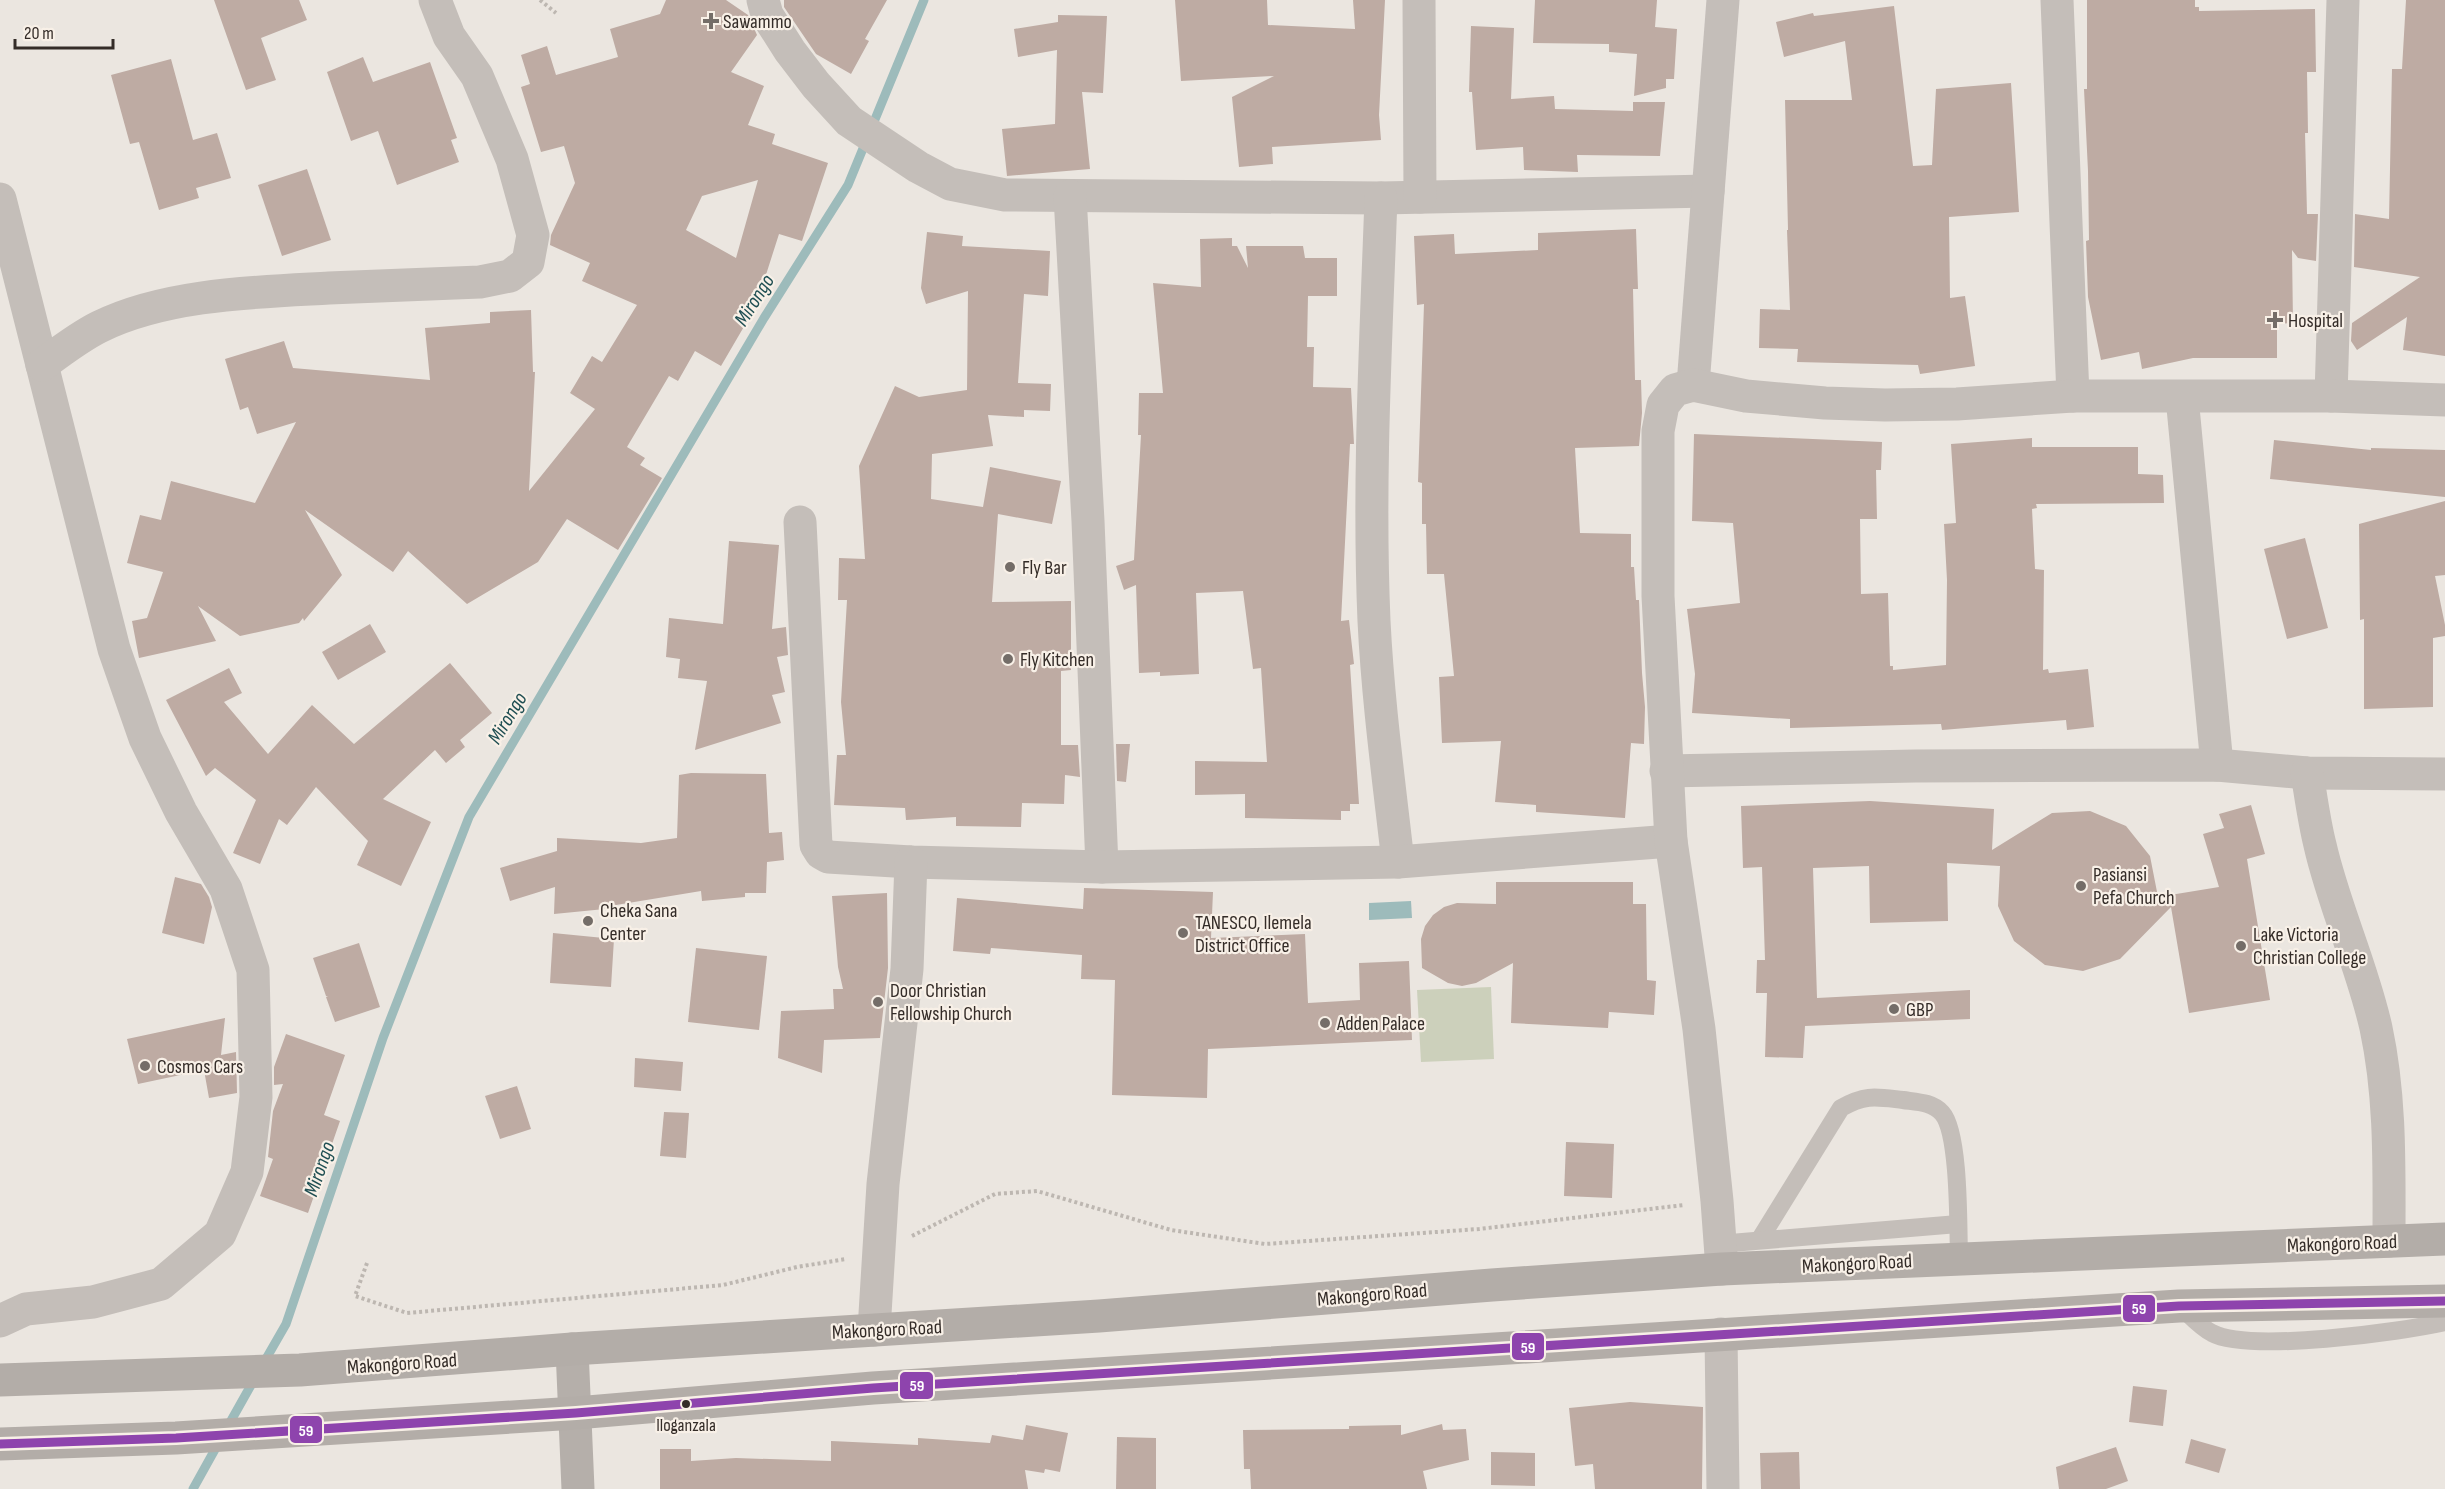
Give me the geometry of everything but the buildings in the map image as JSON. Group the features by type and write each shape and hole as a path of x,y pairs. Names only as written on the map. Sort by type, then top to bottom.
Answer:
{"main road":[{"name":"Makongoro Road","path":"0,1380 300,1370 572,1349 1099,1316 1504,1284 1720,1257 1959,1259 2445,1239"},
{"path":"0,1444 176,1438 576,1413 873,1388 2179,1306 2445,1301"}],"street":[{"path":"42,365 73,342 101,326 146,310 197,299 259,291 480,282 510,276 528,262 532,236 512,159 477,76 449,36 435,0"},
{"path":"763,0 768,15 790,51 816,85 849,121 918,167 950,184 1005,195 1071,196 1381,198 1708,191"},
{"path":"1419,0 1420,197"},
{"path":"1693,385 1723,0"},
{"path":"2057,0 2073,396"},
{"path":"2331,396 2343,0"},
{"path":"1071,196 1088,521 1102,867"},
{"path":"1381,198 1374,374 1372,528 1374,621 1381,714 1398,862"},
{"path":"0,199 114,650 145,738 181,812 226,889 253,970 256,1097 247,1172 220,1233 161,1284 93,1302 26,1309 0,1321"},
{"path":"1720,1257 1717,1201 1699,1029 1671,842 1666,771 1658,596 1658,432 1664,405 1675,390 1693,385 1746,396 1845,404 1957,404 2073,396 2331,396 2445,400"},
{"path":"2182,397 2217,765"},
{"path":"800,522 818,850 828,857 911,862 1102,867 1398,862 1671,842"},
{"path":"1666,771 1926,766 2217,765 2307,773 2445,774"},
{"path":"2307,773 2320,846 2361,973 2376,1029 2386,1088 2389,1128 2389,1241"},
{"path":"874,1330 878,1253 907,969 911,862"},
{"path":"1721,1334 1723,1489"},
{"path":"572,1349 578,1489"}],"lane":[{"path":"1760,1239 1841,1108 1858,1098 1876,1097 1927,1103 1940,1111 1949,1122 1953,1148 1959,1259"},
{"path":"1720,1257 1760,1239 1958,1224"},
{"path":"2179,1306 2212,1333 2242,1340 2285,1342 2445,1322"}],"path":[{"path":"540,0 556,13"},
{"path":"367,1263 355,1296 407,1314 723,1285 797,1267 878,1253 995,1194 1037,1191 1171,1230 1265,1244 1479,1228 1717,1201"}],"green space":[{"path":"1491,987 1494,1059 1421,1062 1417,990"}],"water":[{"path":"1411,901 1412,918 1369,920 1369,903"}],"waterway":[{"name":"Mirongo","path":"263,1364 286,1324 383,1038 469,817 764,318 848,185 924,0"},
{"name":"Mirongo","path":"228,1426 255,1378"},
{"name":"Mirongo","path":"193,1489 218,1444"}],"transit line":[{"name":"59","path":"0,1444 176,1438 576,1413 873,1388 2179,1306 2445,1301"}],"place":[{"name":"Sawammo","path":"711,21"},
{"name":"Hospital","path":"2275,320"},
{"name":"Fly Bar","path":"1010,567"},
{"name":"Fly Kitchen","path":"1008,659"},
{"name":"Pasiansi Pefa Church","path":"2081,886"},
{"name":"Cheka Sana Center","path":"588,921"},
{"name":"TANESCO, Ilemela District Office","path":"1183,933"},
{"name":"Lake Victoria Christian College","path":"2241,946"},
{"name":"Door Christian Fellowship Church","path":"878,1002"},
{"name":"GBP","path":"1894,1009"},
{"name":"Adden Palace","path":"1325,1023"},
{"name":"Cosmos Cars","path":"145,1066"},
{"name":"Iloganzala","path":"686,1404"}]}
